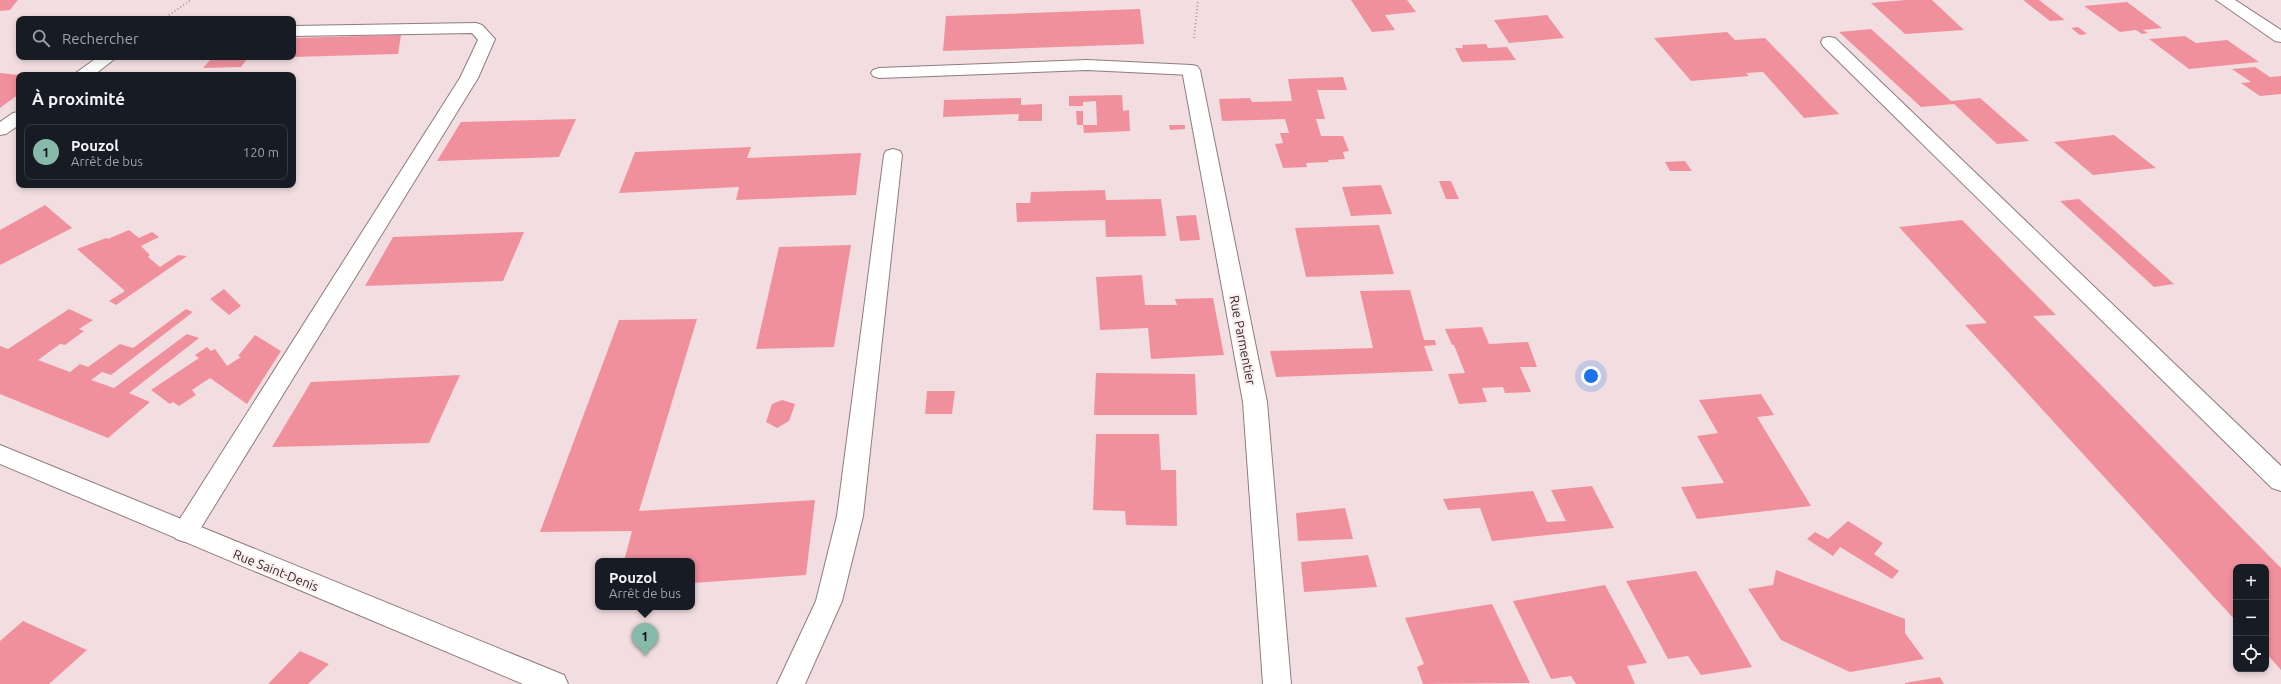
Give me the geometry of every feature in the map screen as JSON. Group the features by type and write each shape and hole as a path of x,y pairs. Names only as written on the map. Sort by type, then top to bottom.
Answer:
{"street":[{"path":"2224,0 2281,37"},
{"path":"185,532 469,78 487,39 476,28 296,31"},
{"path":"1829,42 2281,481"},
{"path":"86,72 104,60"},
{"name":"Rue Parmentier","path":"1191,70 1255,402 1277,684"},
{"path":"0,130 16,119"},
{"path":"790,684 829,600 850,516 893,155"},
{"name":"Rue Saint-Denis","path":"0,454 554,684"}],"lane":[{"path":"879,73 1087,65 1191,70"}],"path":[{"path":"167,16 191,0"},
{"path":"1191,70 1198,0"}],"building":[{"path":"0,0 18,0 10,10 0,11"},
{"path":"1351,0 1407,0 1416,12 1385,15 1395,30 1372,32"},
{"path":"1906,0 1932,0 1964,30 1905,34 1871,3"},
{"path":"2023,0 2039,0 2065,20 2050,21"},
{"path":"2127,2 2162,28 2143,30 2148,33 2142,34 2136,30 2120,32 2084,6"},
{"path":"1140,9 1144,44 943,51 946,16"},
{"path":"1547,15 1564,38 1509,43 1494,20"},
{"path":"2078,27 2087,34 2080,35 2071,28"},
{"path":"1871,29 1951,101 1980,98 2029,141 1997,144 1954,104 1921,107 1839,32"},
{"path":"1727,32 1735,40 1765,38 1839,114 1804,118 1763,72 1746,73 1749,76 1691,81 1654,38"},
{"path":"401,35 398,54 296,57 296,38"},
{"path":"2185,36 2196,43 2227,40 2259,62 2189,69 2149,39"},
{"path":"1486,44 1488,48 1507,47 1516,60 1462,62 1455,48 1463,48 1462,45"},
{"path":"210,60 246,60 241,67 203,68"},
{"path":"2255,67 2270,77 2281,76 2281,94 2260,96 2241,83 2251,82 2232,69"},
{"path":"0,73 16,75 16,96 0,108"},
{"path":"1343,77 1347,90 1317,90 1325,119 1316,119 1321,136 1343,136 1349,151 1343,152 1345,159 1328,160 1329,162 1306,163 1307,167 1283,168 1275,144 1283,143 1280,133 1289,133 1285,119 1222,121 1219,99 1250,98 1252,102 1292,101 1288,79"},
{"path":"1122,95 1123,111 1129,110 1130,131 1084,133 1083,125 1097,125 1096,101 1083,102 1083,106 1069,106 1069,96"},
{"path":"1021,98 1021,105 1042,104 1042,121 1018,121 1019,114 943,117 944,100"},
{"path":"1076,111 1083,111 1083,125 1077,125"},
{"path":"576,119 559,157 437,161 461,122"},
{"path":"1169,125 1185,125 1185,129 1170,130"},
{"path":"2114,135 2156,168 2093,175 2054,142"},
{"path":"751,147 747,158 861,153 856,195 736,200 739,187 619,193 635,152"},
{"path":"1685,161 1692,171 1670,171 1665,162"},
{"path":"1439,181 1451,181 1459,199 1446,199"},
{"path":"1381,185 1392,214 1351,216 1342,187"},
{"path":"1105,190 1106,200 1161,199 1166,236 1106,237 1105,220 1017,222 1016,203 1030,203 1031,192"},
{"path":"2079,199 2174,284 2154,287 2060,201"},
{"path":"45,205 72,228 0,265 0,230"},
{"path":"1196,215 1200,240 1180,241 1176,216"},
{"path":"1962,220 2056,315 2033,316 2281,568 2281,670 2269,656 2269,564 2233,564 2233,618 1965,325 1987,323 1899,227"},
{"path":"1379,225 1394,274 1306,277 1295,228"},
{"path":"129,230 139,238 152,232 159,237 141,246 150,255 148,257 160,267 178,255 187,256 116,305 109,301 125,291 77,249 106,238 108,239"},
{"path":"524,232 503,281 365,286 393,237"},
{"path":"851,245 834,347 756,349 779,247"},
{"path":"1142,275 1145,305 1177,305 1175,299 1213,298 1224,355 1151,359 1148,328 1100,330 1096,277"},
{"path":"224,289 241,306 229,315 210,299"},
{"path":"1410,290 1424,340 1435,340 1436,345 1424,346 1433,371 1276,377 1270,351 1373,348 1360,291"},
{"path":"69,309 93,320 79,329 84,331 65,345 60,344 38,360 70,372 80,364 88,367 120,344 133,348 186,309 193,312 111,375 102,372 91,380 114,388 187,334 199,338 129,393 150,402 108,438 0,394 0,346 8,349"},
{"path":"697,319 639,511 815,500 806,575 695,583 695,558 625,558 632,531 540,532 619,320"},
{"path":"1482,327 1489,344 1528,342 1537,367 1520,367 1531,392 1505,393 1503,387 1482,388 1487,402 1459,404 1448,374 1465,373 1454,345 1452,345 1445,329"},
{"path":"255,335 281,351 247,404 210,378 192,390 196,395 179,406 173,402 170,404 151,390 199,358 195,355 207,347 211,351 215,349 227,366 241,357 238,356"},
{"path":"1096,373 1195,374 1197,415 1094,415"},
{"path":"460,375 429,443 272,447 311,382"},
{"path":"927,391 955,391 952,414 925,414"},
{"path":"1761,394 1774,415 1757,417 1811,506 1697,519 1681,487 1724,483 1697,436 1718,433 1699,400"},
{"path":"782,400 795,404 789,421 777,428 766,422 772,404"},
{"path":"1096,434 1159,434 1161,470 1176,470 1177,526 1126,525 1125,511 1093,510"},
{"path":"1592,486 1614,528 1492,541 1480,508 1448,510 1443,499 1533,491 1547,522 1566,521 1551,490"},
{"path":"1345,508 1353,539 1298,541 1296,513"},
{"path":"1848,521 1883,543 1874,554 1899,571 1892,579 1840,547 1833,556 1807,539 1815,532 1828,539"},
{"path":"1368,555 1377,587 1304,592 1301,562"},
{"path":"1776,570 1905,619 1905,633 1924,659 1850,672 1781,640 1748,589 1773,585"},
{"path":"1696,571 1752,667 1701,675 1688,656 1668,659 1626,581"},
{"path":"1605,585 1647,663 1627,666 1635,684 1576,684 1571,676 1551,679 1513,601"},
{"path":"1492,604 1530,683 1423,684 1417,667 1424,664 1405,618"},
{"path":"23,621 87,650 49,684 0,684 0,641"},
{"path":"300,651 329,664 308,684 268,684"},
{"path":"1940,677 1944,684 1905,684 1905,683"}],"place":[{"name":"Pouzol","path":"645,656"}]}
